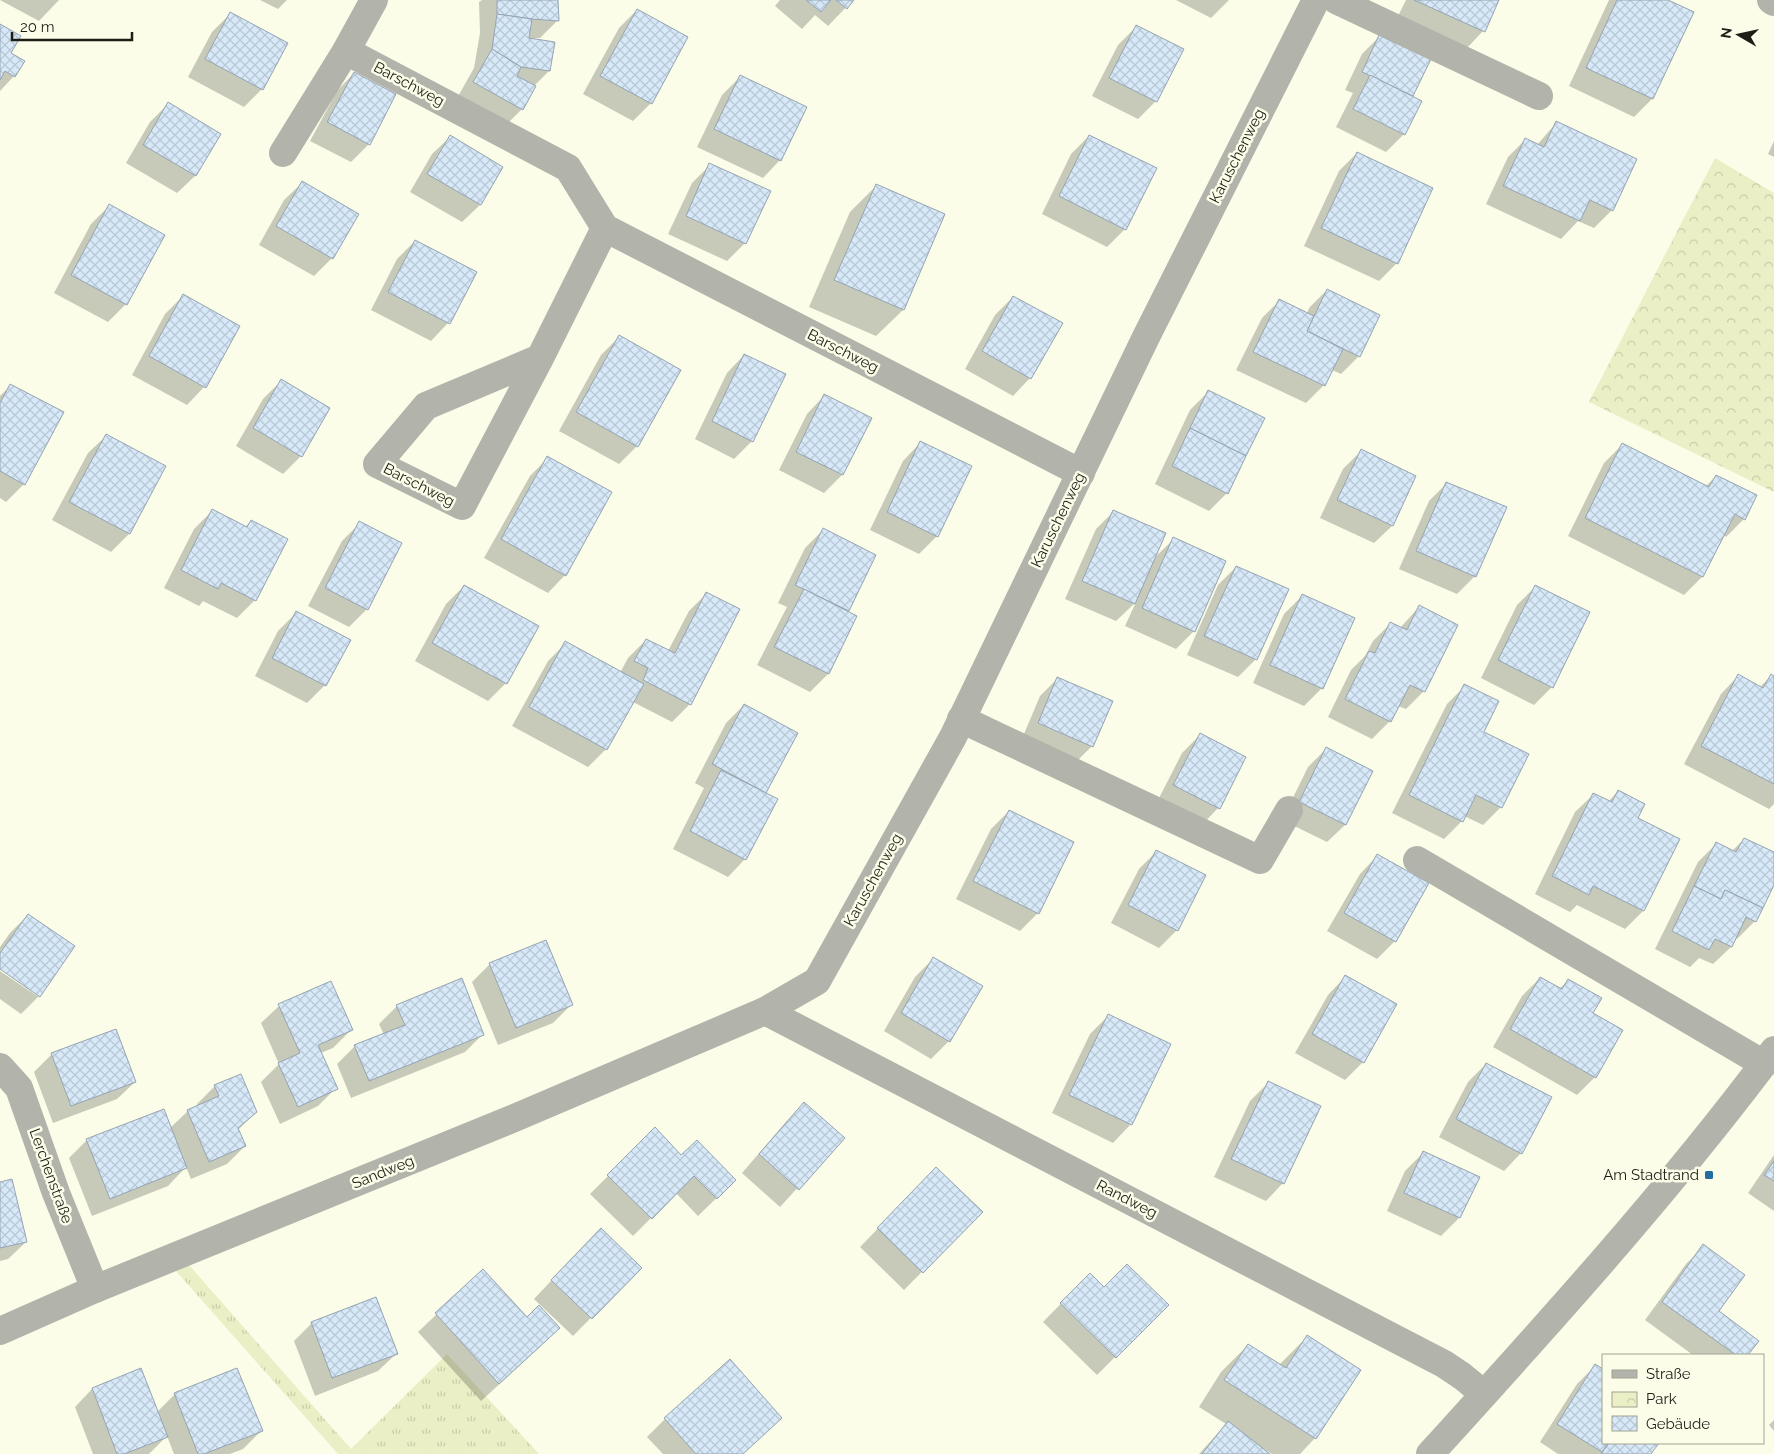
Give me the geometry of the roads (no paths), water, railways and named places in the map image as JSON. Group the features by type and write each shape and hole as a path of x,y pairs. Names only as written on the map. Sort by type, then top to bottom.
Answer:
{"street":[{"path":"282,153 346,51 374,0"},
{"name":"Karuschenweg","path":"765,1011 816,981 948,745 1151,328 1316,0"},
{"path":"1336,0 1538,96"},
{"name":"Barschweg","path":"346,51 568,168 605,228 1081,473"},
{"name":"Barschweg","path":"540,358 426,406 377,464 462,506 540,358 605,228"},
{"path":"961,719 1260,860 1289,810"},
{"path":"1417,860 1769,1057 1665,1190 1574,1296 1430,1454"},
{"name":"Sandweg","path":"0,1331 95,1289 512,1120 765,1011"},
{"name":"Randweg","path":"765,1011 1444,1364 1484,1394"},
{"name":"Lerchenstraße","path":"0,1067 19,1088 56,1193 95,1289"}],"place":[{"name":"Am Stadtrand","path":"1709,1175"}]}
